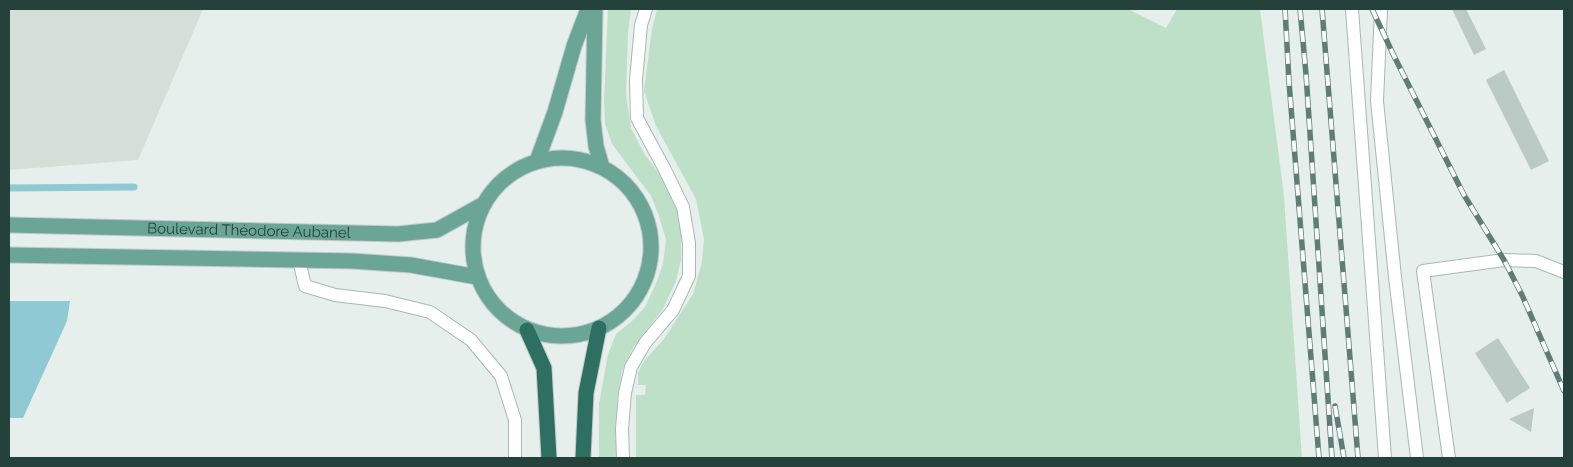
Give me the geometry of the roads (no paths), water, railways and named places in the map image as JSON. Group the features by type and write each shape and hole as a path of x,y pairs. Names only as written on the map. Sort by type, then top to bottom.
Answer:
{"highway":[{"path":"583,458 586,393 599,328"},
{"path":"527,330 544,368 549,458"}],"main road":[{"path":"537,161 555,112 574,46 588,9"},
{"path":"595,9 593,120 596,146 602,167"},
{"path":"559,158 581,160 602,167 625,184 642,208 650,235 650,263 640,290 623,312 599,328 576,336 551,336 527,330 506,317 489,299 477,277 472,253 474,228 482,205 496,186 515,171 537,161 559,158"},
{"name":"Boulevard Théodore Aubanel","path":"9,225 398,234 437,230 482,205"},
{"name":"Boulevard Théodore Aubanel","path":"9,256 352,260 411,265 477,277"}],"lane":[{"path":"624,458 622,429 625,393 631,367 645,343 674,310 689,276 689,243 682,207 664,168 637,118 636,80 641,25 646,9"},
{"path":"1352,9 1385,458"},
{"path":"1381,9 1377,100 1395,277 1417,458"},
{"path":"299,260 305,286 335,295 385,301 430,312 471,340 500,376 516,420 515,458"},
{"path":"1449,458 1423,271 1504,260 1536,261 1564,272"}],"water":[{"path":"9,301 70,301 67,321 23,418 9,418"}],"waterway":[{"path":"9,188 134,187"}],"railway":[{"path":"1285,9 1289,82 1319,458"},
{"path":"1300,9 1332,458"},
{"path":"1322,9 1358,458"},
{"path":"1372,9 1464,195 1504,260 1522,295 1564,391"},
{"path":"1335,406 1344,458"}]}
